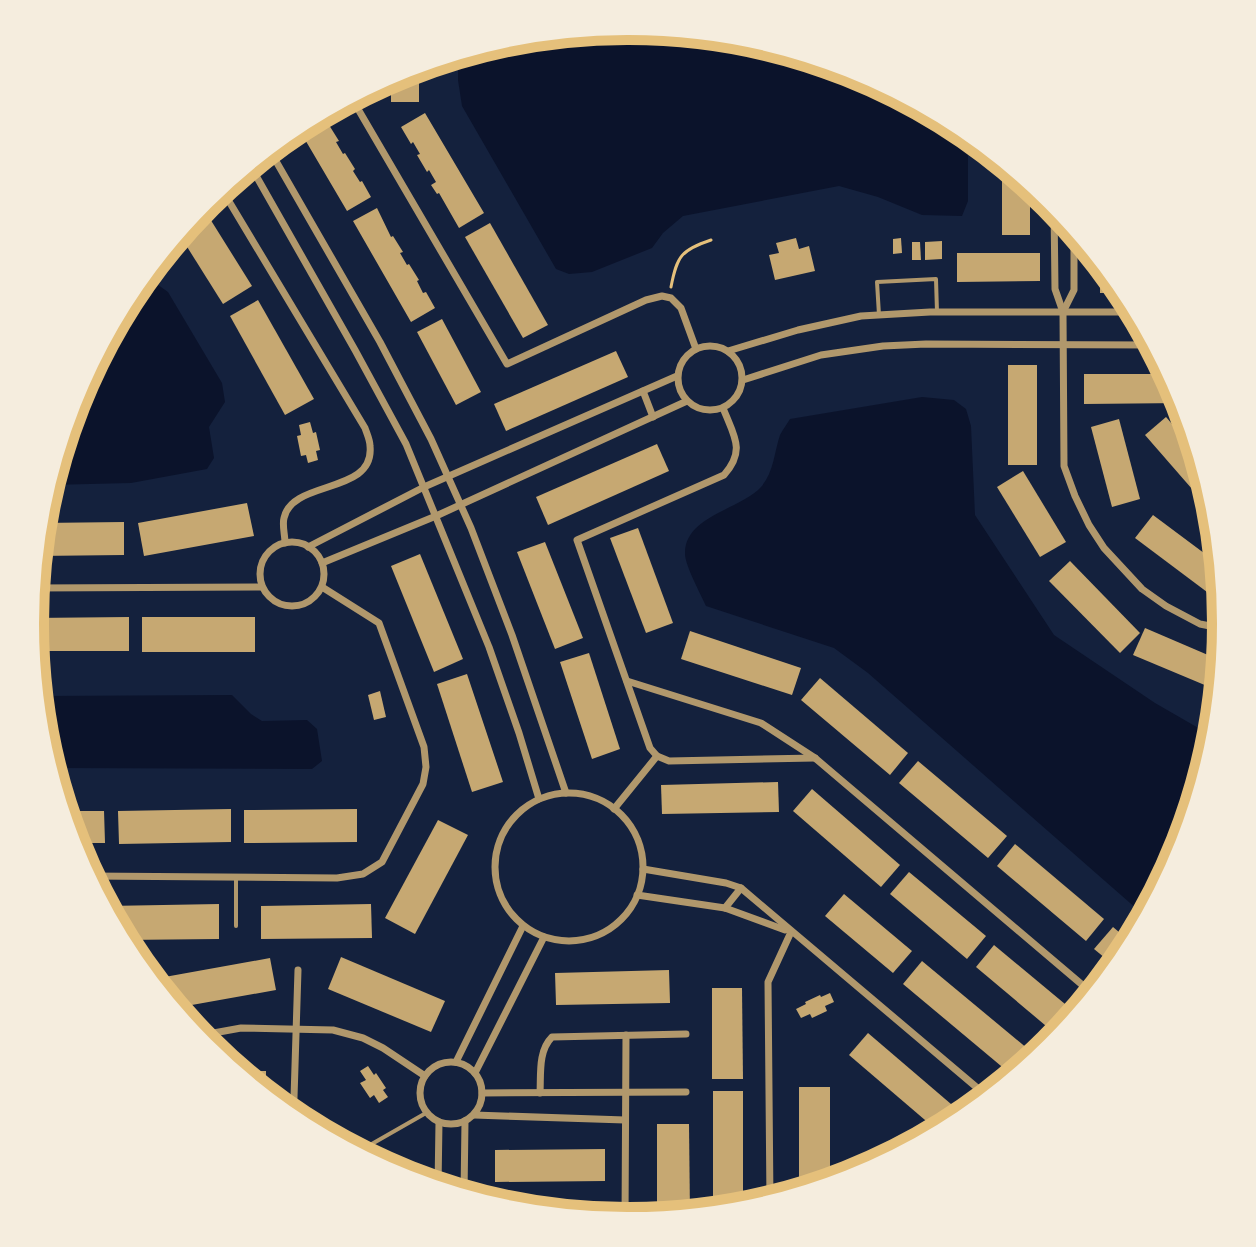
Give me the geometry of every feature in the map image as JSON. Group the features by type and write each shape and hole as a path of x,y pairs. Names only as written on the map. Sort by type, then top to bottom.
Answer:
{"street":[{"path":"357,107 507,364 646,300 662,296 671,298 681,308 696,349"},
{"path":"275,159 380,342 461,505 512,635 566,793"},
{"path":"256,175 406,444 489,647 539,799"},
{"path":"228,199 365,428 370,447 368,463 355,477 304,497 289,507 284,517 285,543"},
{"path":"1054,225 1055,289 1063,312 1064,466 1075,496 1104,548 1142,589 1166,606 1200,624 1212,626"},
{"path":"1063,312 1074,290 1074,247"},
{"path":"728,351 798,330 861,316 937,312 1121,312"},
{"path":"743,380 821,355 883,346 1140,345"},
{"path":"707,346 728,351 739,364 743,380 737,397 714,411 695,407 681,394 677,376 683,360 696,349 707,346"},
{"path":"308,547 424,487 677,376"},
{"path":"643,391 653,417"},
{"path":"322,563 461,505 687,401"},
{"path":"723,408 737,444 735,463 724,475 577,540 650,748 657,756 669,761 815,758"},
{"path":"285,543 301,543 308,547 322,563 322,587 308,603 287,606 277,603 262,587 261,565 266,555 285,543"},
{"path":"46,588 262,587"},
{"path":"102,876 337,878 363,874 382,862 423,784 426,767 424,747 379,623 322,587"},
{"path":"627,681 761,723 815,758 1085,987"},
{"path":"614,809 657,756"},
{"path":"566,793 592,797 614,809 630,825 640,846 643,869 642,882 626,915 609,930 588,939 566,941 544,937 523,926 508,910 498,890 494,869 497,847 506,827 520,811 539,799 566,793"},
{"path":"643,869 741,888 979,1089"},
{"path":"725,908 741,888"},
{"path":"637,895 725,908 791,932"},
{"path":"456,1062 523,926"},
{"path":"770,1189 768,982 791,932"},
{"path":"475,1073 544,937"},
{"path":"294,1098 298,970"},
{"path":"212,1033 241,1028 333,1030 363,1038 383,1048 425,1076"},
{"path":"540,1093 542,1057 546,1043 552,1037 686,1034"},
{"path":"625,1207 626,1035"},
{"path":"456,1062 475,1073 482,1093 474,1115 456,1124 439,1122 426,1113 420,1095 425,1076 439,1065 456,1062"},
{"path":"482,1093 686,1092"},
{"path":"474,1115 625,1120"},
{"path":"464,1183 465,1121"},
{"path":"438,1175 439,1122"}],"lane":[{"path":"879,315 877,282 936,279 937,312"},
{"path":"236,877 236,926"},
{"path":"368,1146 426,1113"}],"path":[{"path":"671,287 679,259 688,248 711,240"}],"water":[{"path":"590,41 666,41 742,51 851,84 920,118 952,138 968,150 968,201 962,216 922,215 878,197 839,186 683,216 663,233 652,248 592,272 569,274 556,269 462,106 458,66 477,60 514,51"},
{"path":"155,283 168,292 222,383 225,402 209,427 214,458 207,469 131,483 61,485 75,436 105,365"},
{"path":"922,397 954,400 966,409 971,426 975,515 1054,635 1155,703 1201,730 1181,811 1136,909 868,673 834,648 706,606 686,559 687,541 703,522 761,487 771,469 780,435 790,419"},
{"path":"232,695 262,721 307,720 317,729 322,761 312,769 63,768 49,696"}],"building":[{"path":"419,79 419,102 391,102 391,90"},
{"path":"425,113 484,213 459,228 431,185 436,182 417,155 420,154 401,127"},
{"path":"326,124 371,197 347,211 304,138"},
{"path":"1002,176 1030,201 1030,235 1002,235"},
{"path":"377,208 391,237 403,252 400,253 407,265 419,280 423,293 426,292 435,308 411,322 353,221"},
{"path":"209,217 252,286 223,304 185,244"},
{"path":"490,223 548,325 523,338 465,237"},
{"path":"796,238 799,249 809,246 815,271 775,280 769,255 779,253 776,243"},
{"path":"901,238 902,253 893,254 893,239"},
{"path":"942,241 942,259 925,260 925,242"},
{"path":"912,242 920,242 921,260 912,260"},
{"path":"957,253 1040,253 1040,281 957,282"},
{"path":"1100,281 1109,293 1100,293"},
{"path":"258,300 314,399 285,415 230,316"},
{"path":"442,319 481,392 456,405 417,332"},
{"path":"616,351 628,377 506,431 494,404"},
{"path":"1008,365 1037,365 1037,465 1008,465"},
{"path":"1084,374 1155,374 1168,403 1084,404"},
{"path":"1166,417 1180,433 1197,494 1145,435"},
{"path":"1119,419 1140,499 1112,507 1091,427"},
{"path":"310,422 320,450 316,451 318,460 308,463 306,455 301,456 297,436 301,435 299,425"},
{"path":"657,444 669,471 548,525 536,497"},
{"path":"1023,471 1066,542 1040,557 997,487"},
{"path":"247,503 254,536 144,556 138,523"},
{"path":"1153,515 1208,556 1210,595 1135,538"},
{"path":"124,522 124,555 48,556 54,523"},
{"path":"638,528 673,623 646,633 610,538"},
{"path":"545,542 583,638 555,649 517,552"},
{"path":"420,554 463,659 434,672 391,566"},
{"path":"1070,561 1140,633 1120,653 1049,581"},
{"path":"129,617 129,651 45,651 44,618"},
{"path":"142,617 255,617 255,652 142,652"},
{"path":"1145,628 1210,656 1208,686 1133,655"},
{"path":"690,631 801,668 792,695 681,659"},
{"path":"589,653 620,749 592,759 560,662"},
{"path":"467,674 503,782 472,792 437,684"},
{"path":"820,678 908,753 890,775 801,700"},
{"path":"380,691 386,717 374,720 368,695"},
{"path":"918,761 1007,836 988,858 899,783"},
{"path":"778,782 779,812 662,814 661,785"},
{"path":"812,789 900,865 881,887 793,811"},
{"path":"231,809 231,842 119,844 118,811"},
{"path":"357,809 357,842 244,843 244,810"},
{"path":"75,811 104,811 105,843 87,843"},
{"path":"438,820 468,835 415,934 385,918"},
{"path":"1015,844 1104,919 1086,941 997,866"},
{"path":"909,872 986,936 967,959 890,894"},
{"path":"844,894 912,951 893,973 825,916"},
{"path":"219,904 219,939 138,940 118,906"},
{"path":"371,904 372,938 261,939 261,906"},
{"path":"1113,927 1121,934 1106,958 1094,949"},
{"path":"994,945 1068,1007 1048,1028 976,967"},
{"path":"341,957 445,1001 431,1032 328,989"},
{"path":"270,958 276,990 187,1006 164,977"},
{"path":"922,961 1027,1049 1004,1069 903,984"},
{"path":"669,970 670,1003 556,1005 555,973"},
{"path":"712,988 742,988 743,1079 712,1079"},
{"path":"830,993 834,1002 825,1006 827,1011 812,1018 810,1014 801,1018 796,1009 805,1002"},
{"path":"868,1033 955,1107 929,1123 849,1055"},
{"path":"368,1066 386,1088 383,1090 388,1097 379,1103 374,1095 370,1098 360,1083 366,1080 360,1071"},
{"path":"254,1071 266,1071 266,1080"},
{"path":"799,1087 830,1087 830,1171 799,1178"},
{"path":"713,1091 743,1091 743,1196 713,1201"},
{"path":"657,1124 689,1124 690,1203 657,1206"},
{"path":"605,1149 605,1181 495,1182 495,1150"},
{"path":"589,1202 589,1206 560,1203"}]}
